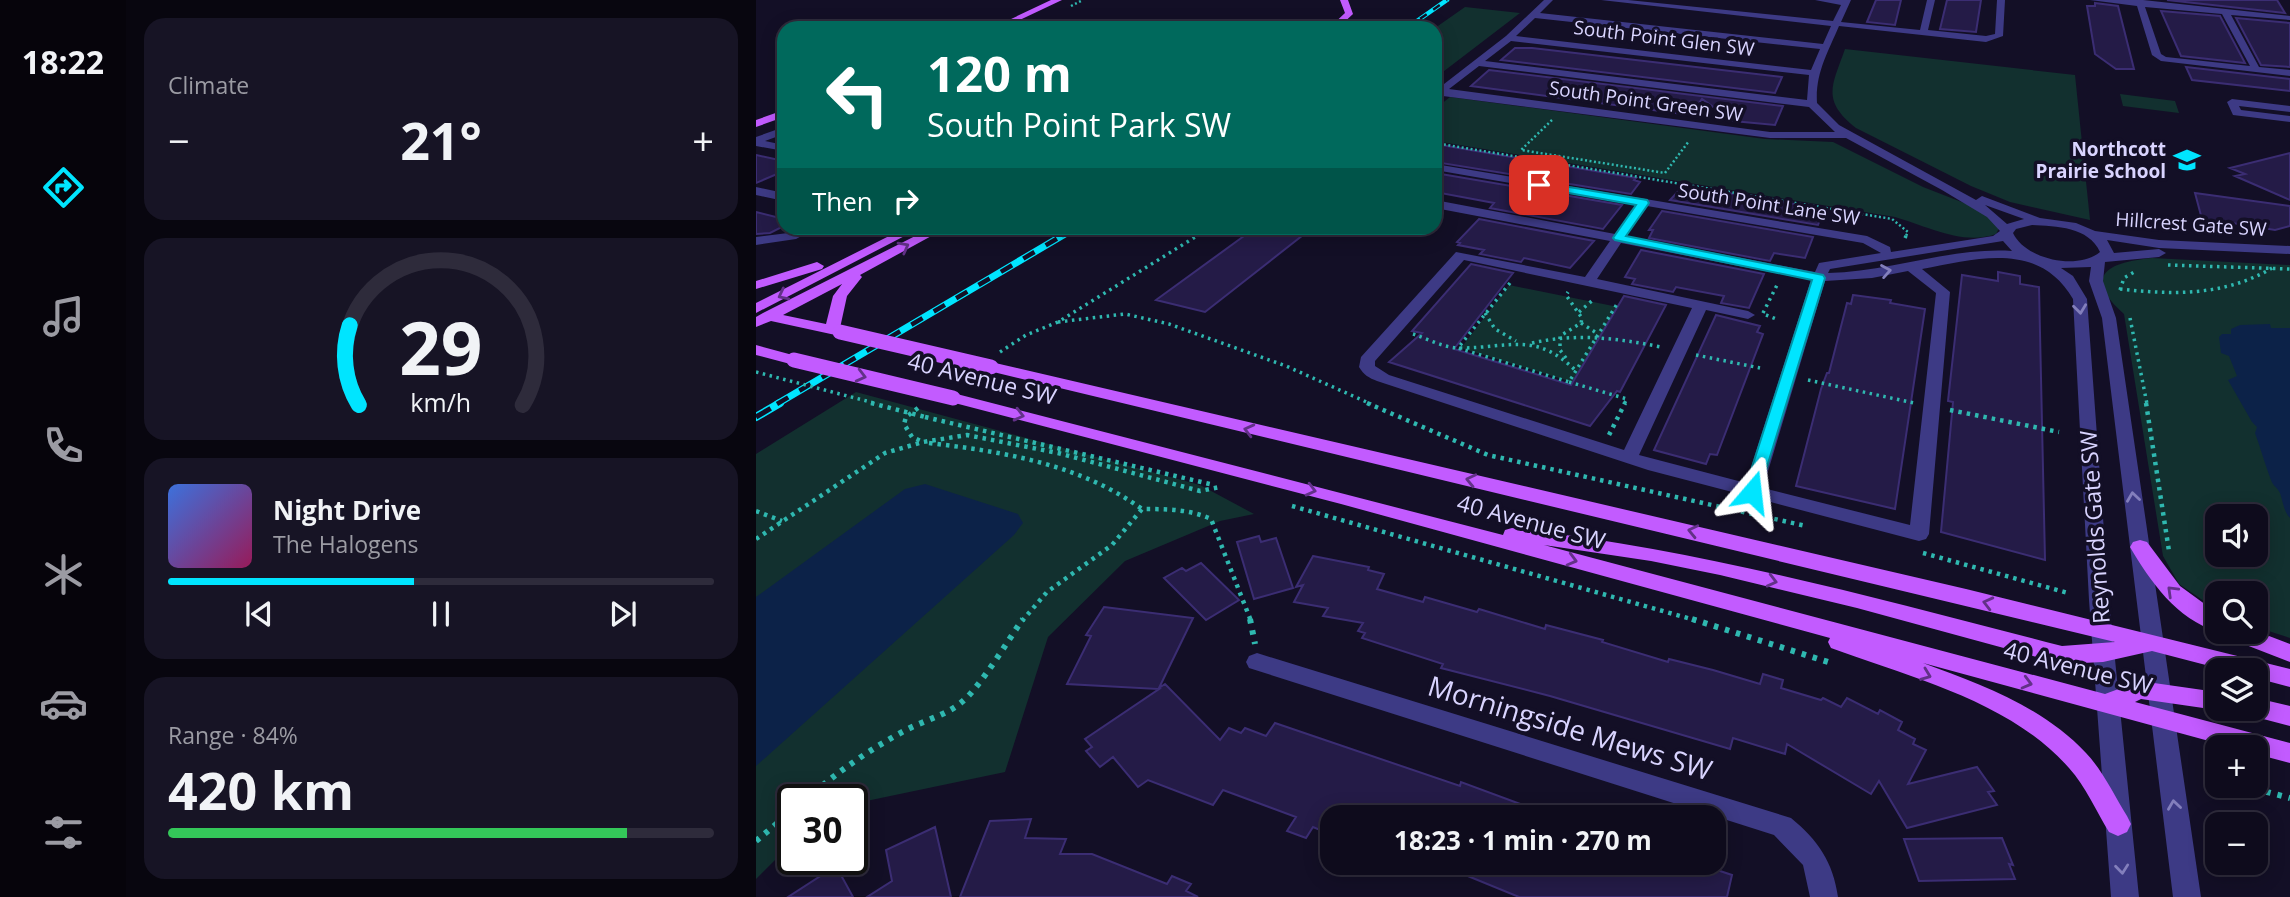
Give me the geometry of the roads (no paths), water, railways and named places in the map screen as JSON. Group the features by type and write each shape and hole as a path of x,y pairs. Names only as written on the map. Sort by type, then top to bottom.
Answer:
{"main road":[{"path":"1012,21 1058,0"},
{"path":"1341,21 1349,14 1344,0"},
{"path":"756,125 777,116"},
{"path":"756,285 802,272 896,235"},
{"path":"756,323 761,313 900,235"},
{"path":"761,313 868,266 927,235"},
{"path":"836,331 839,296 845,286 868,266"},
{"name":"40 Avenue SW","path":"761,313 836,331 993,361 1293,440 1759,546 2103,642 2153,643 2290,678"},
{"name":"40 Avenue SW","path":"756,350 953,398 1463,531 2290,753"},
{"path":"1463,531 1587,541 1765,579 2062,655 2103,642"},
{"path":"2140,547 2169,590 2205,616"},
{"path":"1748,607 1975,694 2041,728 2077,760 2118,824"},
{"path":"2267,644 2290,653"},
{"path":"2106,703 2140,690 2205,699"},
{"path":"2268,711 2290,716"}],"street":[{"path":"1442,90 1509,38 1549,0"},
{"path":"1605,0 1980,39 1996,38 1999,35 2001,0"},
{"path":"1812,104 1811,85 1814,73 1847,1 1819,0"},
{"path":"1923,33 1931,0"},
{"path":"2094,0 2140,2 2290,18"},
{"path":"2140,2 2157,55 2164,59 2290,73"},
{"path":"2225,12 2256,69"},
{"path":"1534,15 1825,47"},
{"name":"South Point Glen SW","path":"1509,38 1814,73"},
{"path":"1477,63 1812,104 1847,135 1946,187"},
{"name":"South Point Green SW","path":"1442,94 1770,135 1847,135"},
{"path":"2290,109 2232,102 2236,113 2290,119"},
{"path":"756,125 777,129"},
{"path":"756,142 777,133"},
{"path":"756,142 777,146"},
{"name":"South Point Lane SW","path":"1442,168 1867,240 1881,248"},
{"name":"Hillcrest Gate SW","path":"1946,187 2045,222 2089,233 2159,244 2290,250"},
{"name":"Reynolds Gate SW","path":"1946,187 1991,214 2006,232 2011,245 2068,279 2080,299 2106,703 2125,897"},
{"name":"South Point Lane SW","path":"1582,281 1619,238 1643,203"},
{"name":"Hillcrest Gate SW","path":"1442,205 1819,278 1846,278 1992,253 2072,265 2166,253 2290,258"},
{"path":"1752,492 1824,266 1997,239 2020,223 2045,222"},
{"path":"2089,233 2105,246 2106,253 2101,260"},
{"path":"756,241 793,235"},
{"path":"1755,314 1461,255 1367,360 1367,367 1373,374 1594,449 1919,534 1943,292 1911,267"},
{"name":"Reynolds Gate SW","path":"2101,260 2096,281 2109,318 2161,717 2188,897"},
{"path":"1629,457 1701,305"},
{"name":"Morningside Mews SW","path":"1256,662 1782,826 1811,851 1822,876 1824,897"}],"water":[{"path":"2270,324 2271,328 2290,328 2290,518 2269,474 2255,433 2257,427 2228,380 2237,376 2229,356 2221,353 2219,337 2222,334 2231,334 2231,329 2240,325"},
{"path":"925,484 1018,514 1023,523 1014,535 756,766 756,597 905,489"}],"railway":[{"path":"1417,21 1447,0"},
{"path":"777,404 1063,235"},
{"path":"756,417 780,403"}],"place":[{"name":"Northcott Prairie School","path":"2187,160"}]}
